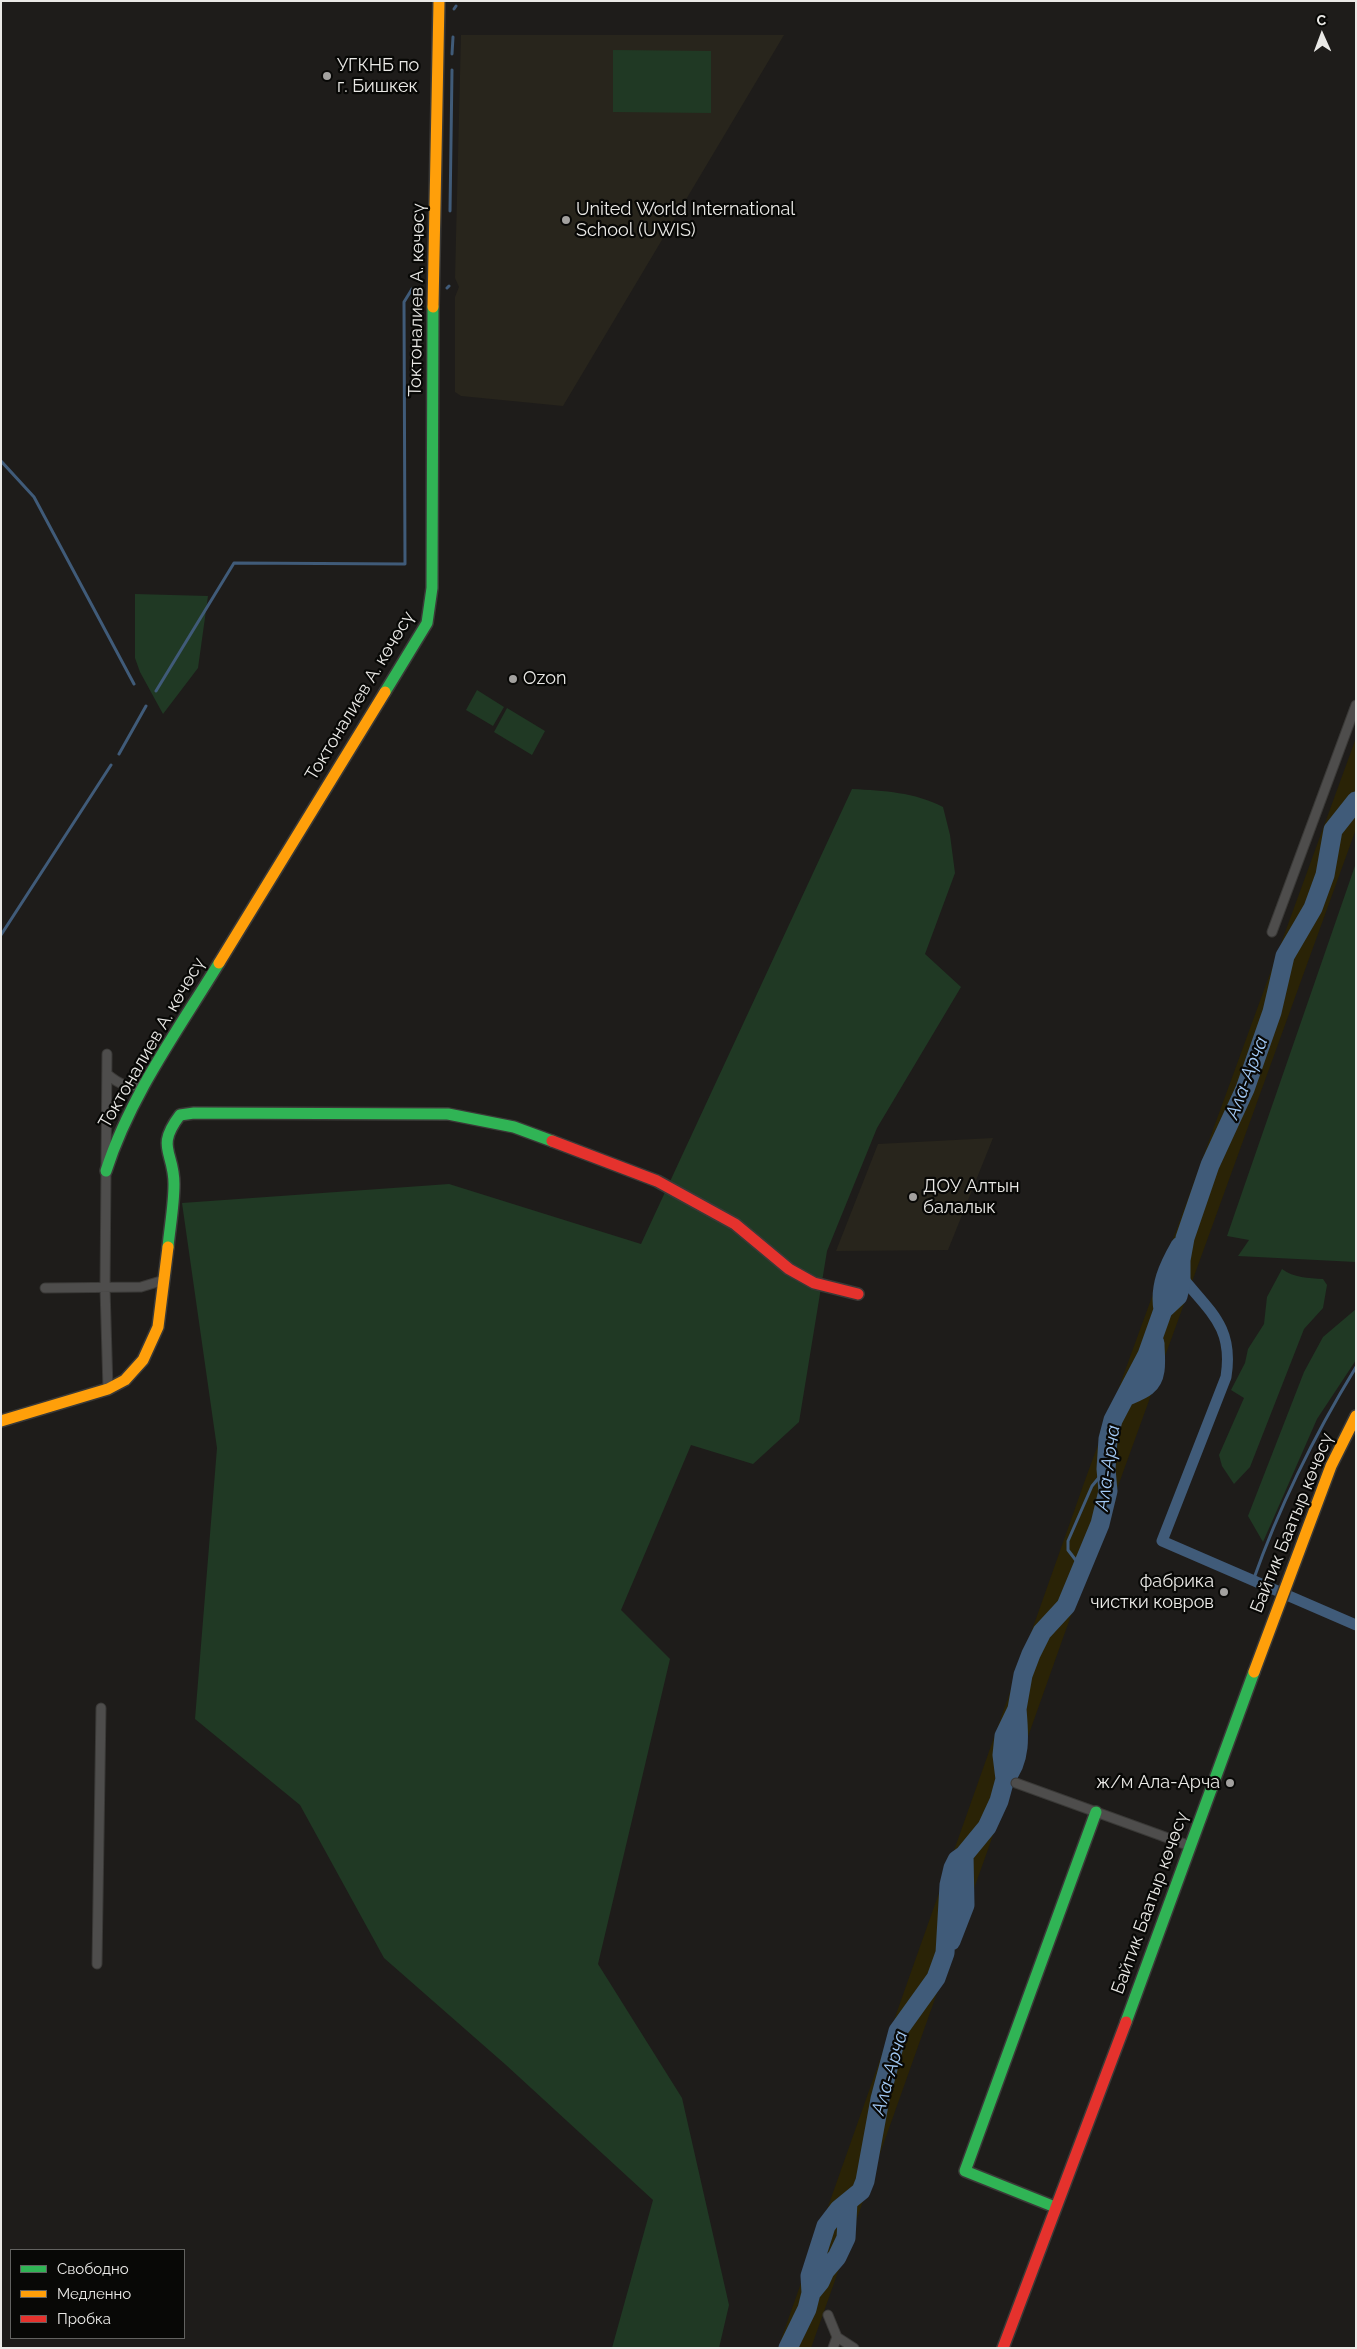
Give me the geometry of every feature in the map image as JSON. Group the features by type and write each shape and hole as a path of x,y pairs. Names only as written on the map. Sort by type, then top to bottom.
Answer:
{"street":[{"name":"Токтоналиев А. көчөсү","path":"106,1171 125,1119 146,1082 427,623 432,588 432,358 439,1"},
{"path":"1272,932 1356,705"},
{"path":"107,1054 105,1288 108,1389"},
{"path":"107,1074 123,1086 138,1086 146,1082"},
{"path":"1,1421 108,1389 125,1380 142,1360 152,1343 158,1327 174,1196 172,1166 167,1155 166,1142 171,1127 180,1116 194,1113 294,1115 448,1114 514,1127 657,1181 735,1224 789,1269 814,1282 858,1294"},
{"path":"45,1288 142,1287 164,1280"},
{"name":"Байтик Баатыр көчөсү","path":"1003,2348 1279,1601 1331,1466 1356,1416"},
{"path":"97,1964 101,1708"},
{"path":"1016,1783 1190,1846"},
{"path":"1055,2208 965,2171 1096,1812"},
{"path":"828,2315 837,2337 854,2348"},
{"path":"834,2348 837,2337"}],"shaded area":[{"name":"United World International School (UWIS)","path":"461,35 784,35 563,406 461,396 455,392 455,297 459,287 455,278"},
{"name":"ДОУ Алтын балалык","path":"993,1138 948,1250 836,1251 878,1144"}],"green space":[{"path":"613,50 711,51 711,113 613,112"},
{"path":"135,594 208,596 198,668 163,714 140,672 135,658"},
{"path":"477,690 504,707 493,726 466,710"},
{"path":"507,708 545,731 532,755 494,732"},
{"path":"852,789 910,795 943,807 950,835 955,873 925,954 961,987 877,1128 827,1251 799,1422 753,1464 691,1445 621,1610 670,1659 598,1964 682,2098 729,2305 719,2348 612,2348 653,2200 506,2065 384,1958 300,1805 195,1719 217,1448 182,1203 449,1184 641,1244"},
{"path":"1356,863 1356,1262 1238,1256 1249,1240 1227,1236"},
{"path":"1282,1269 1296,1276 1323,1279 1327,1285 1323,1308 1304,1329 1250,1467 1234,1484 1222,1466 1219,1455 1244,1398 1231,1390 1245,1363 1248,1349 1264,1324 1267,1297"},
{"path":"1356,1309 1356,1360 1317,1419 1263,1542 1248,1516 1304,1372 1323,1337"}],"sand":[{"path":"1356,738 1356,829 1063,1638 811,2348 778,2348 1084,1483"}],"waterway":[{"path":"452,54 453,37"},
{"path":"450,211 452,70"},
{"path":"156,691 234,563 405,564 404,302 412,289"},
{"path":"1,461 34,497 134,684"},
{"path":"119,754 146,706"},
{"path":"1,935 111,765"},
{"name":"Ала-Арча","path":"788,2348 807,2309 811,2293 810,2276 826,2226 839,2209 861,2191 865,2181 880,2099 898,2031 936,1978 945,1953 949,1885 953,1868 957,1860 964,1855 987,1827 999,1801 1005,1779 1002,1755 1004,1736 1017,1709 1023,1675 1042,1632 1066,1606 1100,1524 1108,1491 1106,1469 1108,1439 1113,1420 1147,1355 1163,1310 1178,1296 1181,1284 1181,1260 1185,1238 1210,1165 1245,1089 1272,1012 1285,956 1313,908 1325,875 1333,830 1356,801"},
{"path":"1163,1310 1163,1285 1180,1246"},
{"path":"1181,1276 1217,1321 1223,1333 1228,1360 1226,1377 1162,1541 1356,1625"},
{"path":"1125,1397 1142,1389 1151,1382 1156,1366 1155,1343"},
{"path":"1253,1581 1286,1498 1326,1418 1356,1367"},
{"path":"1081,1567 1068,1550 1068,1541 1092,1486 1106,1469"},
{"path":"1005,1779 1017,1755 1019,1737 1017,1709"},
{"path":"951,1941 965,1905 964,1855"},
{"path":"811,2293 820,2282 825,2271 837,2257 846,2238 848,2202"},
{"path":"823,2234 825,2271"}],"traffic: fast":[{"path":"385,692 427,623 432,588 433,307"},
{"path":"106,1171 116,1143 141,1090 219,963"},
{"path":"168,1247 174,1184 167,1143 173,1126 180,1115 194,1113 448,1114 514,1127 552,1141"},
{"path":"1126,2022 1254,1672"},
{"path":"1055,2207 965,2171 1096,1812"}],"traffic: slow":[{"path":"433,307 439,1"},
{"path":"219,963 385,692"},
{"path":"1,1421 108,1389 125,1380 143,1360 158,1327 168,1247"},
{"path":"1254,1672 1331,1466 1356,1416"}],"traffic: jam":[{"path":"552,1141 657,1181 735,1224 789,1269 814,1283 858,1294"},
{"path":"1003,2348 1126,2022"}],"place":[{"name":"УГКНБ по г. Бишкек","path":"327,76"},
{"name":"United World International School (UWIS)","path":"566,220"},
{"name":"Ozon","path":"513,679"},
{"name":"ДОУ Алтын балалык","path":"913,1197"},
{"name":"фабрика чистки ковров","path":"1224,1592"},
{"name":"ж/м Ала-Арча","path":"1230,1783"}]}
